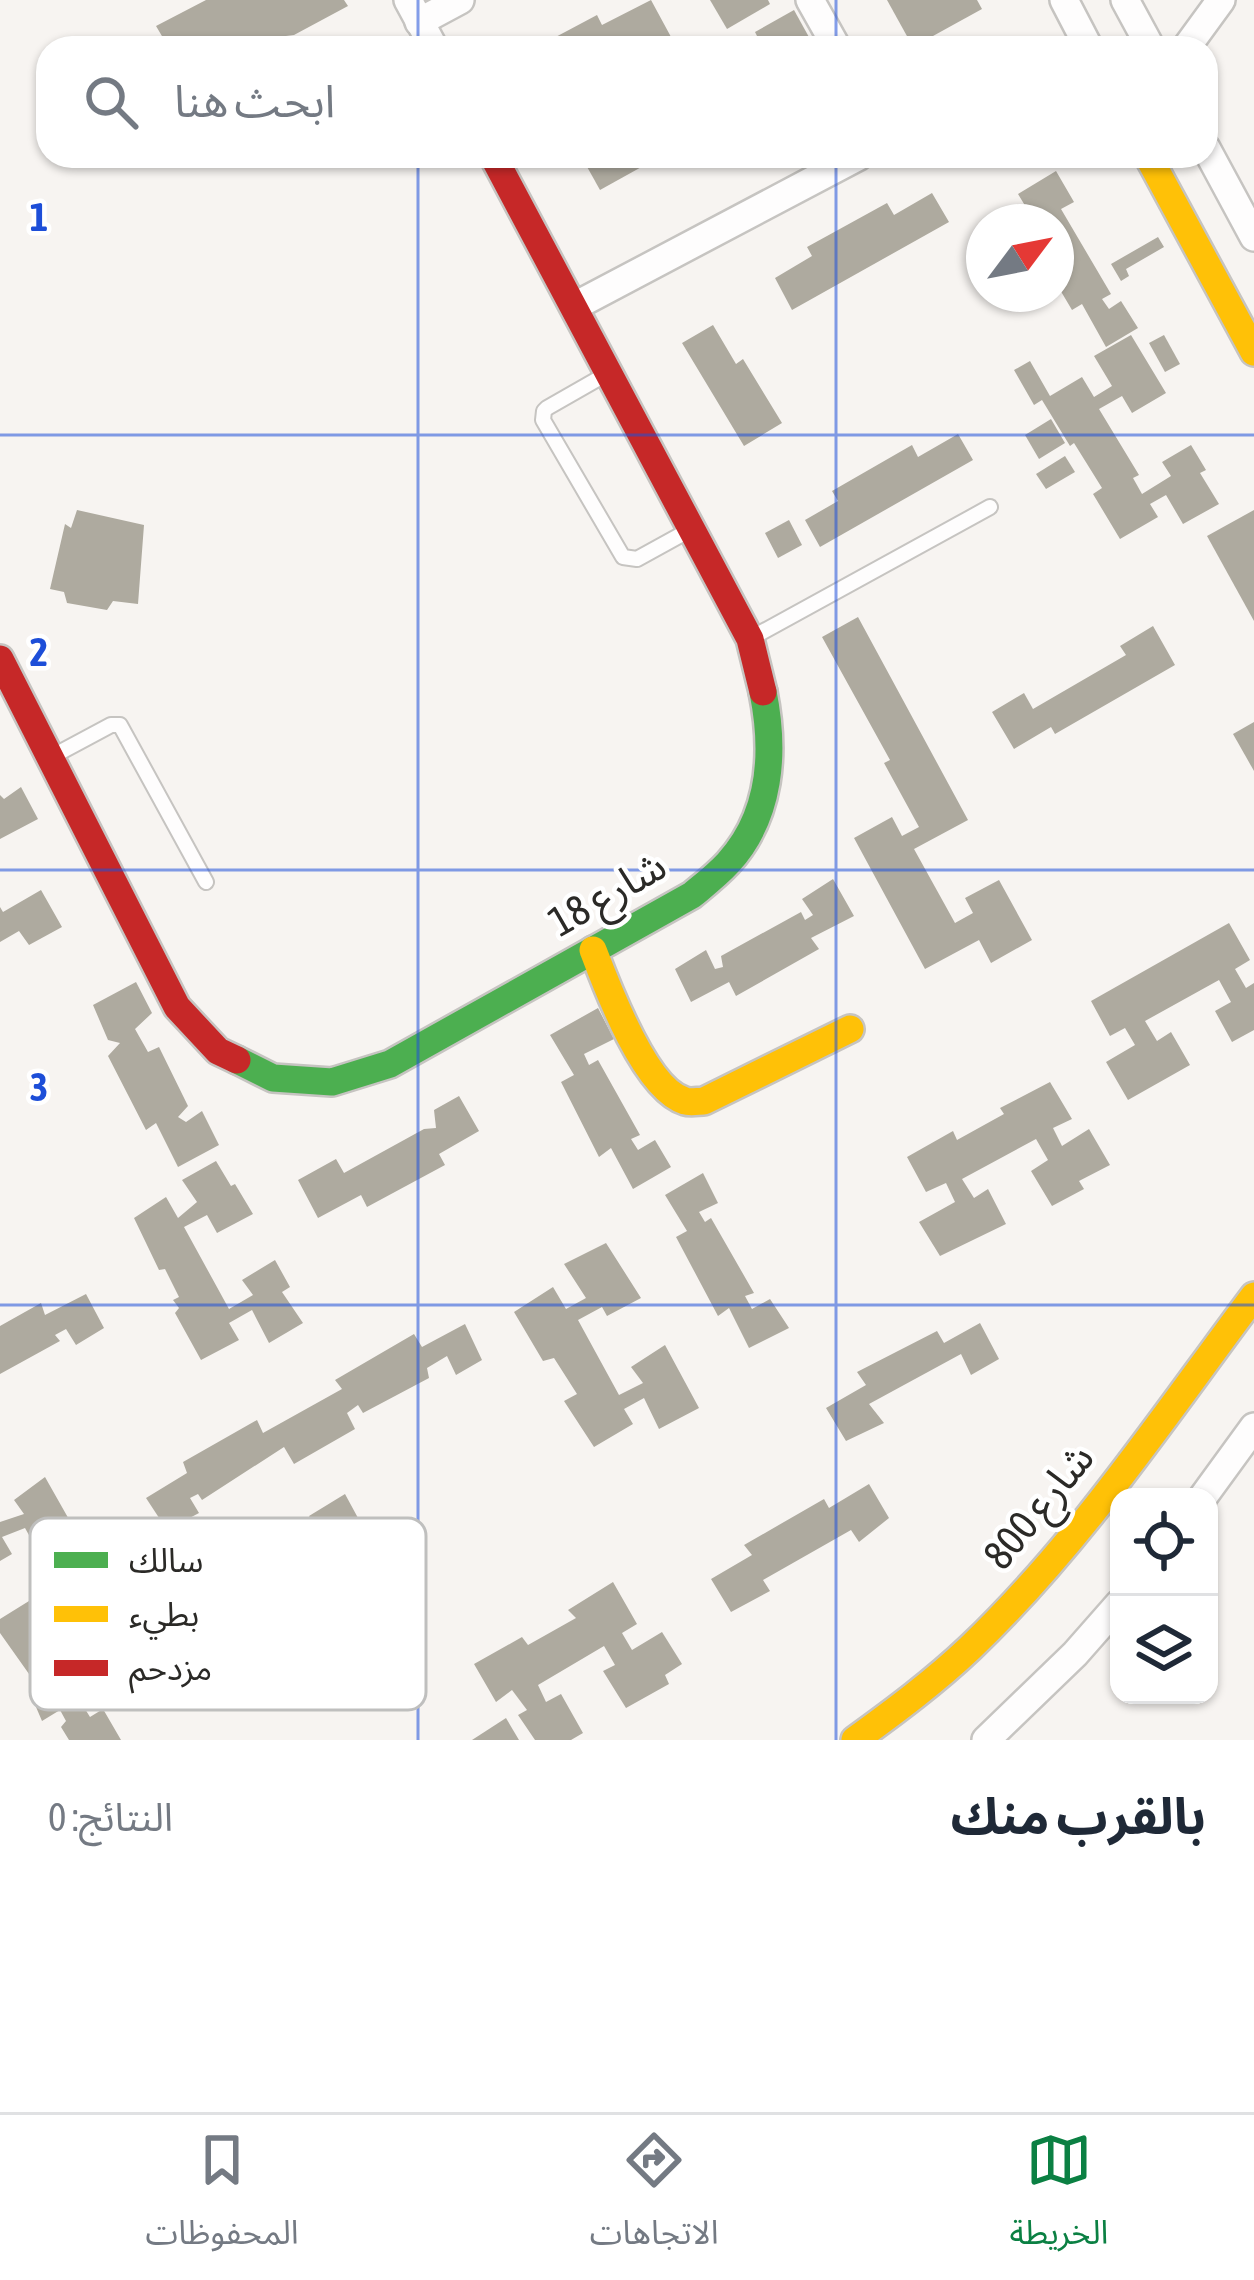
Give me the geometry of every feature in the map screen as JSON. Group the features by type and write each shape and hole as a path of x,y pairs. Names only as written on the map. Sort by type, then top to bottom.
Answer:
{"street":[{"path":"414,11 460,0"},
{"path":"810,0 830,36"},
{"path":"1064,0 1083,36"},
{"path":"1125,0 1144,36"},
{"path":"1195,36 1221,0"},
{"name":"شارع 18","path":"0,659 177,1007 218,1051 273,1078 332,1082 390,1064 692,895 732,860 760,814 772,761 769,707 750,639 500,168"},
{"path":"575,306 837,168"},
{"path":"1154,168 1254,352"},
{"path":"1217,168 1254,237"},
{"path":"593,950 646,1064 676,1097 689,1102 704,1102 850,1029"},
{"name":"شارع 800","path":"855,1740 953,1664 1031,1586 1254,1296"},
{"path":"1209,1488 1254,1427"},
{"path":"986,1740 1110,1614"}],"lane":[{"path":"607,374 548,408 543,419 623,557 638,559 690,529"},
{"path":"750,639 990,507"},
{"path":"50,758 111,725 120,725 206,882"}],"building":[{"path":"206,0 344,0 348,6 286,36 162,36 156,26"},
{"path":"651,0 670,36 558,36 597,15 602,25"},
{"path":"710,0 768,0 770,4 727,29"},
{"path":"887,0 977,0 982,9 933,36 907,36"},
{"path":"794,10 808,36 757,36 755,32"},
{"path":"588,168 640,168 600,190"},
{"path":"1056,171 1074,202 1024,204 1018,194"},
{"path":"932,193 949,222 792,310 775,278 812,256 807,247 887,203 894,215"},
{"path":"1074,231 1111,294 1102,299 1109,309 1121,301 1138,328 1106,347 1082,304 1074,309"},
{"path":"1158,237 1164,247 1126,269 1129,276 1121,281 1111,264"},
{"path":"713,325 736,364 743,359 782,423 744,446 682,343"},
{"path":"1131,335 1166,393 1132,413 1122,396 1099,409 1139,475 1133,478 1142,494 1171,476 1162,462 1191,445 1206,470 1200,473 1219,504 1183,524 1166,495 1150,504 1158,517 1120,539 1093,494 1102,488 1074,443 1070,446 1042,400 1034,405 1014,370 1030,361 1050,396 1082,377 1094,397 1112,386 1094,356"},
{"path":"1164,335 1180,364 1165,372 1149,343"},
{"path":"1051,419 1065,443 1039,459 1025,435"},
{"path":"958,434 973,460 820,547 805,520 838,501 832,491 912,445 918,457"},
{"path":"1065,456 1075,472 1046,489 1036,474"},
{"path":"77,510 144,525 138,604 113,601 107,610 67,603 64,592 50,589 65,524 71,528"},
{"path":"1254,510 1254,621 1207,536"},
{"path":"789,520 802,545 778,558 765,533"},
{"path":"858,617 968,820 914,849 955,923 973,913 965,898 999,880 1032,940 991,963 979,940 925,969 854,838 892,817 902,836 919,827 884,763 890,760 822,637"},
{"path":"1153,626 1175,665 1055,734 1051,727 1014,749 992,712 1024,693 1033,709 1126,655 1120,646"},
{"path":"1254,722 1254,771 1233,734"},
{"path":"21,787 38,819 0,839 0,795 4,799"},
{"path":"833,879 854,916 811,938 819,949 736,996 729,982 691,1002 675,969 706,950 715,969 723,967 721,956 801,912 805,920 813,915 802,899"},
{"path":"41,890 62,927 29,945 19,931 0,942 0,907 3,912"},
{"path":"1229,923 1250,960 1235,969 1246,988 1254,983 1254,1030 1232,1042 1215,1011 1231,1002 1219,980 1145,1021 1157,1041 1171,1032 1190,1065 1128,1100 1106,1062 1135,1045 1125,1028 1110,1036 1091,1001"},
{"path":"136,982 152,1013 135,1029 148,1052 159,1047 188,1106 178,1117 186,1122 202,1111 219,1145 178,1167 156,1123 146,1130 108,1056 120,1043 108,1040 93,1005"},
{"path":"598,1008 614,1039 584,1054 589,1065 598,1060 640,1135 631,1139 638,1150 655,1140 671,1167 633,1189 611,1148 599,1157 561,1082 574,1075 550,1035"},
{"path":"1050,1082 1072,1119 1053,1128 1062,1146 1089,1129 1110,1165 1079,1181 1084,1189 1052,1206 1031,1171 1048,1160 1036,1139 962,1179 974,1198 988,1189 1006,1224 940,1256 919,1222 955,1202 946,1183 926,1192 907,1157 953,1131 957,1140 1004,1114 1000,1108"},
{"path":"459,1096 479,1131 439,1154 445,1165 367,1207 361,1195 318,1218 298,1180 336,1159 344,1173 424,1129 436,1128 434,1110"},
{"path":"216,1161 253,1214 217,1233 207,1215 184,1227 229,1309 253,1295 242,1280 275,1260 290,1287 282,1292 303,1323 269,1343 252,1310 229,1323 239,1340 201,1360 175,1313 179,1308 173,1300 179,1297 165,1269 159,1270 134,1218 166,1197 178,1218 197,1202 182,1180"},
{"path":"703,1173 718,1203 699,1212 705,1222 711,1218 754,1293 745,1296 752,1309 770,1299 789,1328 749,1348 729,1308 718,1316 676,1237 687,1231 665,1195"},
{"path":"606,1243 641,1298 607,1316 602,1307 578,1320 619,1395 643,1383 631,1367 665,1345 699,1408 659,1429 644,1398 624,1409 633,1424 594,1447 564,1401 577,1394 554,1358 543,1361 514,1312 553,1287 566,1309 586,1298 564,1264"},
{"path":"86,1294 104,1328 76,1345 66,1329 55,1335 60,1341 0,1374 0,1326 41,1303 45,1315"},
{"path":"980,1323 999,1359 971,1375 961,1354 869,1404 884,1423 846,1441 826,1408 866,1385 857,1372 937,1331 944,1343"},
{"path":"465,1324 482,1360 456,1375 447,1356 427,1368 429,1378 363,1413 358,1405 347,1413 355,1429 294,1464 284,1447 202,1500 198,1494 190,1498 199,1513 190,1518 159,1518 146,1498 187,1473 183,1462 257,1420 263,1433 342,1389 335,1380 414,1334 422,1347"},
{"path":"45,1477 68,1518 30,1518 30,1537 25,1528 2,1537 12,1554 0,1561 0,1522 24,1514 14,1500"},
{"path":"869,1484 889,1518 859,1542 851,1530 763,1580 770,1591 731,1612 711,1579 752,1555 744,1545 824,1499 829,1508"},
{"path":"345,1494 358,1518 310,1518"},
{"path":"613,1582 637,1624 622,1633 632,1650 662,1632 682,1664 665,1675 669,1684 626,1708 603,1671 615,1665 604,1646 538,1685 546,1702 561,1694 583,1733 571,1740 535,1740 518,1715 527,1710 512,1690 496,1702 474,1664 522,1637 528,1645 576,1618 568,1610"},
{"path":"29,1601 30,1675 0,1633 0,1619"},
{"path":"37,1710 60,1710 42,1721"},
{"path":"60,1710 86,1710 90,1717 104,1710 121,1740 69,1740 61,1727 66,1721"},
{"path":"506,1718 519,1740 472,1740"}],"traffic: fast":[{"path":"237,1060 273,1078 332,1082 390,1064 692,895 742,845 761,804 769,760 763,692"}],"traffic: slow":[{"path":"1154,168 1254,352"},
{"path":"593,950 642,1058 670,1093 685,1101 704,1101 850,1029"},
{"path":"855,1740 956,1661 1048,1566 1254,1296"}],"traffic: jam":[{"path":"499,168 750,639 763,692"},
{"path":"0,659 177,1007 218,1051 237,1060"}]}
